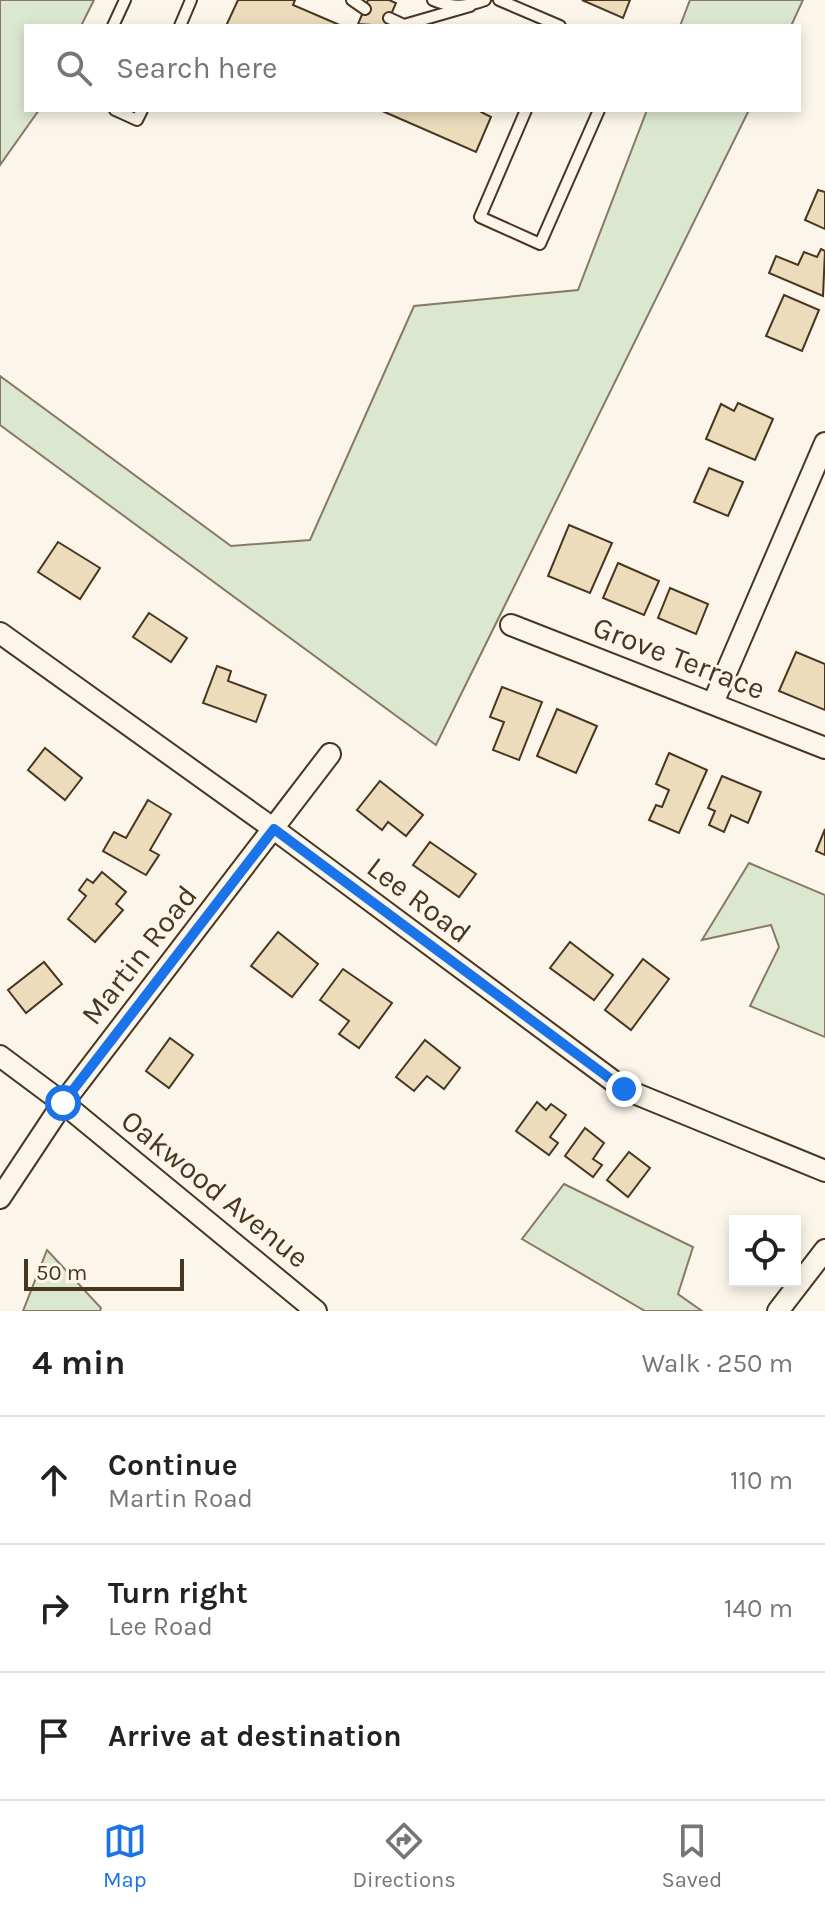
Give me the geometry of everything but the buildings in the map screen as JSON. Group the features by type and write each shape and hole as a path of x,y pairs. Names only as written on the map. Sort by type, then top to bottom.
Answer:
{"street":[{"path":"713,703 825,443"},
{"name":"Grove Terrace","path":"511,625 825,748"},
{"name":"Lee Road","path":"0,633 274,829 624,1089 825,1171"},
{"name":"Martin Road","path":"0,1198 63,1103 330,754"},
{"name":"Oakwood Avenue","path":"0,1056 63,1103 316,1311"},
{"path":"778,1311 825,1250"}],"lane":[{"path":"114,24 125,0"},
{"path":"181,24 191,0"},
{"path":"352,0 365,9"},
{"path":"433,0 444,5 470,6"},
{"path":"407,24 485,0"},
{"path":"499,0 555,24"},
{"path":"389,18 402,24"},
{"path":"119,112 137,120 141,112"},
{"path":"525,112 480,217 540,244 598,112"}],"green space":[{"path":"0,0 94,0 82,24 24,24 24,112 38,112 0,165"},
{"path":"690,0 803,0 792,24 681,24"},
{"path":"646,112 748,112 436,745 0,425 0,376 231,546 310,540 414,306 578,290"},
{"path":"749,863 825,895 825,1037 750,1006 779,947 771,925 702,940"},
{"path":"564,1184 693,1247 678,1294 702,1311 645,1311 522,1239"},
{"path":"47,1250 101,1308 100,1311 23,1311"}],"route":[{"path":"63,1103 274,829 624,1089"}]}
